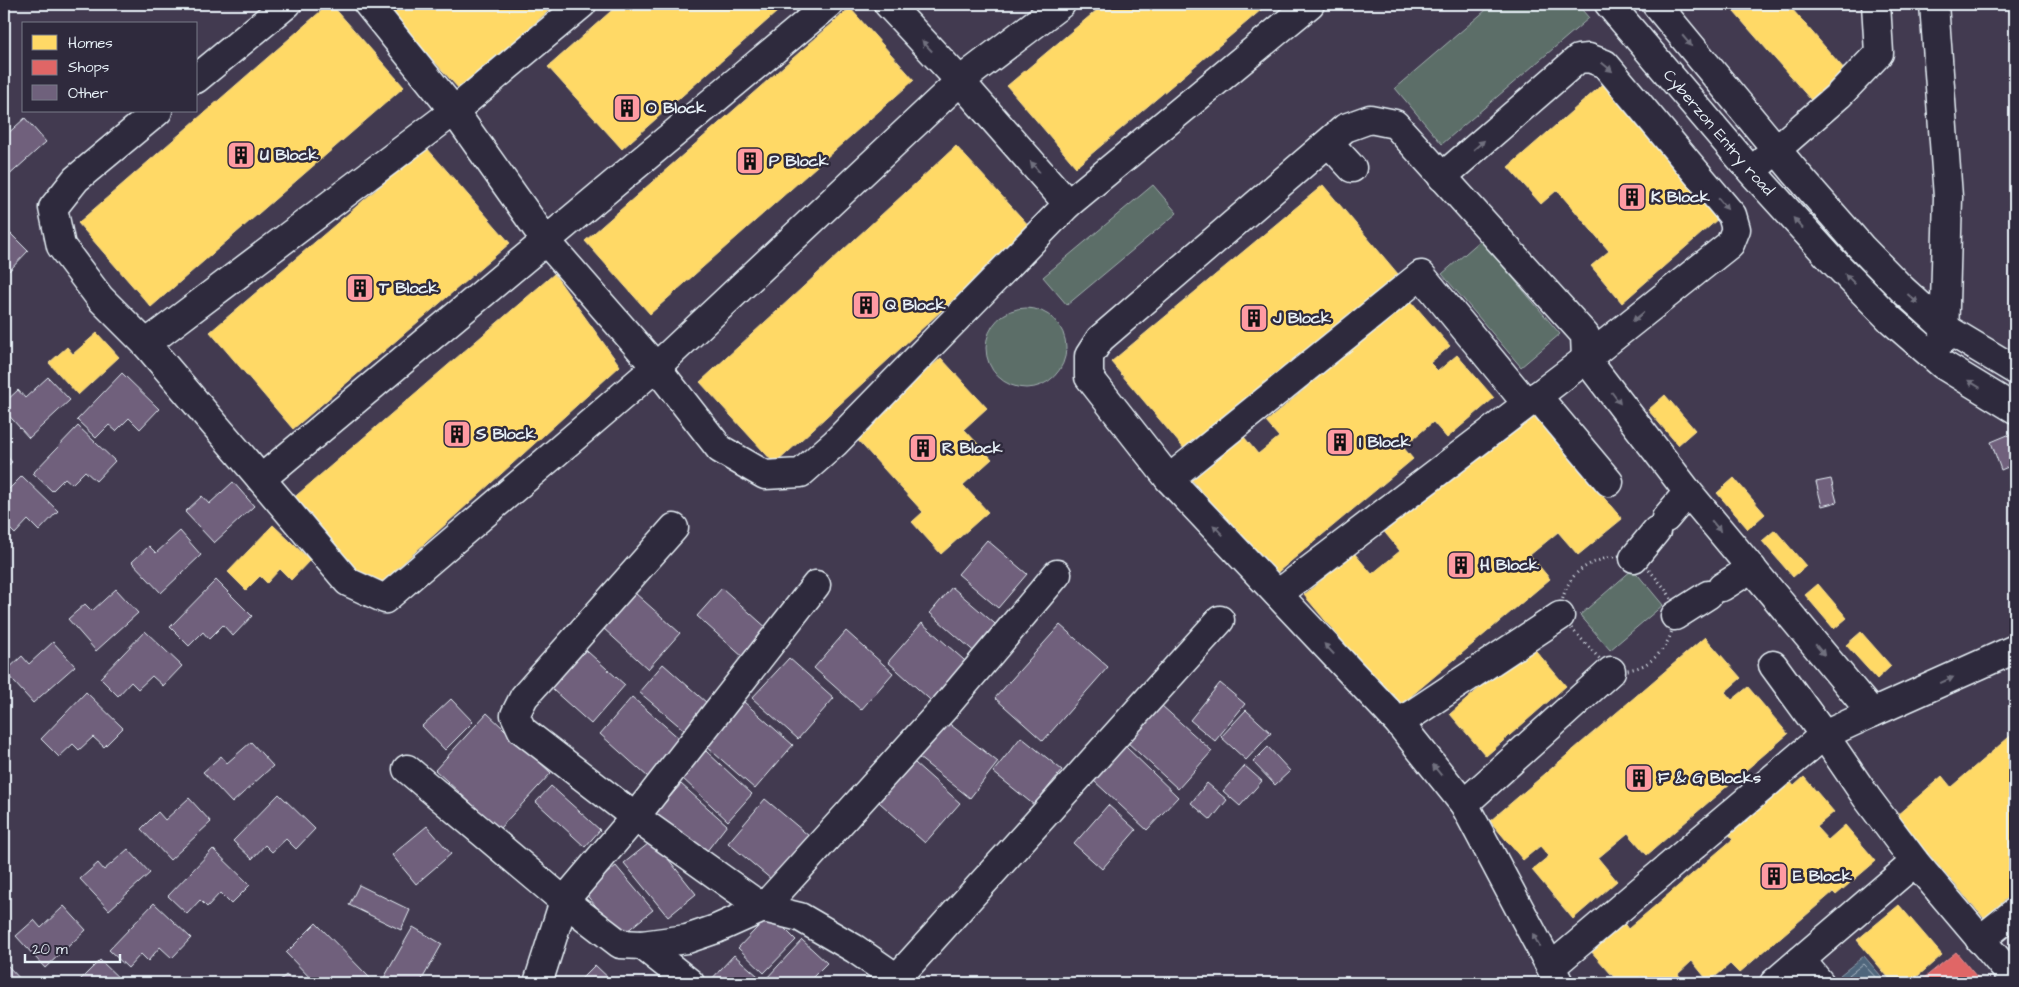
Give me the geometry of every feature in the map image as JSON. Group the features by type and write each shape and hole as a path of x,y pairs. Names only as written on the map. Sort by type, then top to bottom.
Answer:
{"street":[{"path":"198,77 287,4"},
{"path":"368,4 454,111 546,242 656,367 720,449 765,475 801,473 835,443 1068,204 1310,4"},
{"path":"146,344 454,111 582,4"},
{"path":"261,479 828,4"},
{"path":"888,4 960,81 1068,204"},
{"path":"157,112 76,179 53,208 60,246 100,298 146,344 348,582 385,599 656,367 960,81 1061,4"},
{"name":"Cyberzon Entry road","path":"1608,4 1751,171 1831,259 1890,319 1943,365 2015,409"},
{"path":"1656,4 1776,149 1861,247 1902,289 1945,328 2015,370"},
{"path":"1751,171 1839,95 1879,53 1876,4"},
{"path":"1934,4 1948,197 1943,365"},
{"path":"1278,594 1586,359 1730,244 1736,229 1732,215 1605,64 1589,58 1578,59 1442,177"},
{"path":"1872,713 1688,492 1586,359 1585,336 1395,124 1370,119 1346,128 1100,339 1089,356 1089,376 1169,479 1399,723 1464,804 1555,975 1824,735 2015,649"},
{"path":"1329,143 1352,168"},
{"path":"1169,479 1421,275 1532,400 1609,482"},
{"path":"1634,558 1688,492"},
{"path":"674,528 524,697 515,715 522,730 635,817 762,908 800,917 855,949 901,981 1220,620"},
{"path":"1675,616 1752,568"},
{"path":"407,769 564,901 620,944 642,945 687,938 716,929 762,908 945,708 1057,574"},
{"path":"538,983 564,901 635,817 816,585"},
{"path":"1399,723 1560,616"},
{"path":"1773,665 1867,798 1915,862 2015,980"},
{"path":"1464,804 1611,671"},
{"path":"1774,983 1915,862"},
{"path":"1980,940 2015,912"},
{"path":"642,945 682,981"},
{"path":"1801,960 1820,983"}],"path":[{"path":"1618,556 1634,558 1646,567 1668,593 1675,616 1672,633 1662,651 1645,664 1626,671 1611,671 1560,616 1563,594 1569,582 1583,567 1597,559 1618,556"}],"green space":[{"path":"1493,4 1577,4 1589,18 1442,144 1395,88"},
{"path":"1153,185 1177,213 1067,305 1043,277"},
{"path":"1481,240 1560,334 1521,367 1442,274"},
{"path":"1026,308 1041,311 1054,320 1063,333 1066,348 1063,363 1054,376 1041,385 1026,388 1011,385 998,376 989,363 986,348 989,333 998,320 1011,311"},
{"path":"1633,569 1663,605 1610,650 1580,615"}],"water":[{"path":"1864,956 1887,983 1847,983 1840,975"}],"building: Homes":[{"name":"U Block","path":"329,4 404,87 151,307 78,223"},
{"path":"383,4 556,4 460,90"},
{"name":"O Block","path":"619,4 786,4 622,149 548,67"},
{"path":"1104,4 1268,4 1076,167 1007,86"},
{"path":"1727,4 1799,4 1792,9 1845,70 1811,100"},
{"name":"P Block","path":"850,8 914,80 650,314 585,241"},
{"name":"K Block","path":"1603,84 1719,218 1622,303 1591,266 1609,251 1557,190 1541,204 1508,167"},
{"name":"Q Block","path":"956,146 1031,228 775,464 700,382"},
{"name":"T Block","path":"426,147 510,243 293,429 210,332"},
{"name":"J Block","path":"1323,185 1398,274 1186,451 1111,362"},
{"name":"S Block","path":"554,274 620,366 372,591 290,501"},
{"name":"I Block","path":"1410,300 1450,346 1430,363 1438,371 1457,355 1494,398 1447,438 1433,422 1403,447 1413,459 1273,576 1192,480 1244,437 1258,454 1279,437 1266,422"},
{"path":"97,333 119,357 78,395 49,363 67,347 73,354"},
{"name":"R Block","path":"941,358 987,408 964,429 992,459 963,485 988,512 941,554 912,522 923,512 854,436"},
{"path":"1665,395 1695,430 1678,445 1648,410"},
{"name":"H Block","path":"1527,407 1622,519 1578,555 1558,532 1530,555 1550,579 1398,707 1304,595 1354,553 1372,574 1400,551 1382,529"},
{"path":"1734,478 1765,514 1748,529 1717,493"},
{"path":"273,525 310,560 291,580 280,569 267,583 260,576 246,590 228,572"},
{"path":"1775,530 1806,566 1793,577 1762,541"},
{"path":"1818,584 1847,618 1834,629 1805,595"},
{"path":"1861,632 1891,666 1877,679 1846,645"},
{"name":"F & G Blocks","path":"1705,637 1741,678 1725,692 1732,700 1748,687 1788,734 1647,855 1628,833 1598,858 1617,881 1573,919 1532,870 1549,856 1540,846 1523,860 1490,821"},
{"path":"1530,644 1566,686 1486,756 1450,714"},
{"path":"2015,732 2015,891 1984,918 1896,816 1942,776 1951,787"},
{"name":"E Block","path":"1804,777 1834,812 1816,827 1828,840 1845,825 1876,861 1836,895 1833,892 1739,973 1730,964 1709,982 1692,961 1678,974 1685,983 1647,983 1641,976 1632,983 1619,983 1590,950 1623,922 1628,929 1733,839 1728,833 1789,780 1794,786"},
{"path":"1899,905 1942,955 1910,983 1893,983 1857,940"}],"building: Shops":[{"path":"1956,952 1982,983 1918,983"}],"building: Other":[{"path":"25,118 46,142 5,179 4,137"},
{"path":"4,227 28,251 9,271 4,265"},
{"path":"122,373 159,409 140,429 129,418 116,431 109,425 96,438 77,420"},
{"path":"48,377 70,400 29,438 4,410 4,403 18,390 25,398"},
{"path":"78,426 115,461 96,481 85,471 72,484 65,478 52,491 33,473"},
{"path":"2015,432 2015,464 2001,470 1991,442"},
{"path":"4,453 12,462 4,469"},
{"path":"22,476 58,511 39,531 28,520 15,534 8,527 4,532 4,494"},
{"path":"1831,479 1837,502 1822,506 1816,482"},
{"path":"233,482 254,506 214,543 185,512 202,496 209,504"},
{"path":"180,531 201,555 161,593 132,562 149,546 156,553"},
{"path":"987,540 1027,574 998,608 958,574"},
{"path":"216,580 252,616 233,636 223,625 209,639 203,632 189,646 170,627"},
{"path":"952,587 1001,629 978,655 930,613"},
{"path":"722,588 769,630 744,658 697,616"},
{"path":"116,589 138,613 96,651 68,619 85,604 92,611"},
{"path":"635,593 680,633 648,669 603,628"},
{"path":"922,623 972,667 937,706 888,662"},
{"path":"1060,625 1108,667 1043,741 995,698"},
{"path":"145,631 182,666 163,686 152,676 138,689 131,682 118,696 100,678"},
{"path":"846,631 893,673 861,710 814,668"},
{"path":"53,642 75,666 33,703 5,672 22,656 29,664"},
{"path":"579,644 625,685 591,724 544,682"},
{"path":"789,658 834,698 798,739 752,698"},
{"path":"663,664 707,703 684,730 639,692"},
{"path":"1220,683 1245,704 1215,741 1190,720"},
{"path":"86,692 123,728 104,747 93,737 79,750 73,744 59,757 41,739"},
{"path":"632,697 681,740 648,777 600,734"},
{"path":"451,699 473,722 445,750 422,726"},
{"path":"744,702 793,745 755,789 706,746"},
{"path":"1161,705 1212,751 1178,789 1127,742"},
{"path":"1246,710 1271,733 1246,760 1221,737"},
{"path":"487,713 551,773 499,829 435,770"},
{"path":"942,718 998,762 970,798 914,754"},
{"path":"1021,737 1062,770 1034,805 993,772"},
{"path":"251,742 273,766 232,803 203,772 221,756 227,763"},
{"path":"1125,746 1178,797 1147,830 1093,780"},
{"path":"1268,747 1290,771 1275,785 1253,762"},
{"path":"706,751 752,794 728,821 681,777"},
{"path":"906,755 960,803 925,843 871,795"},
{"path":"1245,766 1262,781 1240,806 1223,791"},
{"path":"1207,783 1227,800 1211,820 1191,803"},
{"path":"681,784 727,825 703,856 655,814"},
{"path":"551,786 600,830 585,847 536,802"},
{"path":"279,794 315,829 296,849 286,839 272,852 265,845 252,859 233,841"},
{"path":"189,798 211,822 170,860 141,829 158,812 165,820"},
{"path":"765,799 809,836 772,880 728,843"},
{"path":"1108,805 1136,830 1102,869 1074,844"},
{"path":"427,826 451,854 416,884 392,855"},
{"path":"653,840 696,894 668,917 624,863"},
{"path":"128,849 150,873 109,910 80,879 98,863 104,870"},
{"path":"213,849 250,885 231,904 220,893 207,907 200,900 187,914 168,896"},
{"path":"616,866 653,910 621,936 584,892"},
{"path":"359,885 410,910 401,930 349,905"},
{"path":"154,903 191,938 172,958 160,947 148,961 141,954 128,968 109,950"},
{"path":"64,906 86,930 45,968 16,936 34,920 41,928"},
{"path":"770,914 796,940 764,973 738,948"},
{"path":"316,923 370,978 365,983 315,983 286,953"},
{"path":"413,927 442,944 420,983 381,983"},
{"path":"802,940 827,963 807,983 771,983 766,979"},
{"path":"734,955 766,983 708,983"},
{"path":"100,960 124,983 77,983"},
{"path":"7,965 24,983 4,983 4,967"},
{"path":"595,965 614,983 577,983"},
{"path":"286,975 295,983 277,983"}],"place":[{"name":"O Block","path":"627,108"},
{"name":"U Block","path":"241,155"},
{"name":"P Block","path":"750,161"},
{"name":"K Block","path":"1632,197"},
{"name":"T Block","path":"360,288"},
{"name":"Q Block","path":"866,305"},
{"name":"J Block","path":"1254,318"},
{"name":"S Block","path":"457,434"},
{"name":"I Block","path":"1340,442"},
{"name":"R Block","path":"923,448"},
{"name":"H Block","path":"1461,565"},
{"name":"F & G Blocks","path":"1639,778"},
{"name":"E Block","path":"1774,876"}]}
